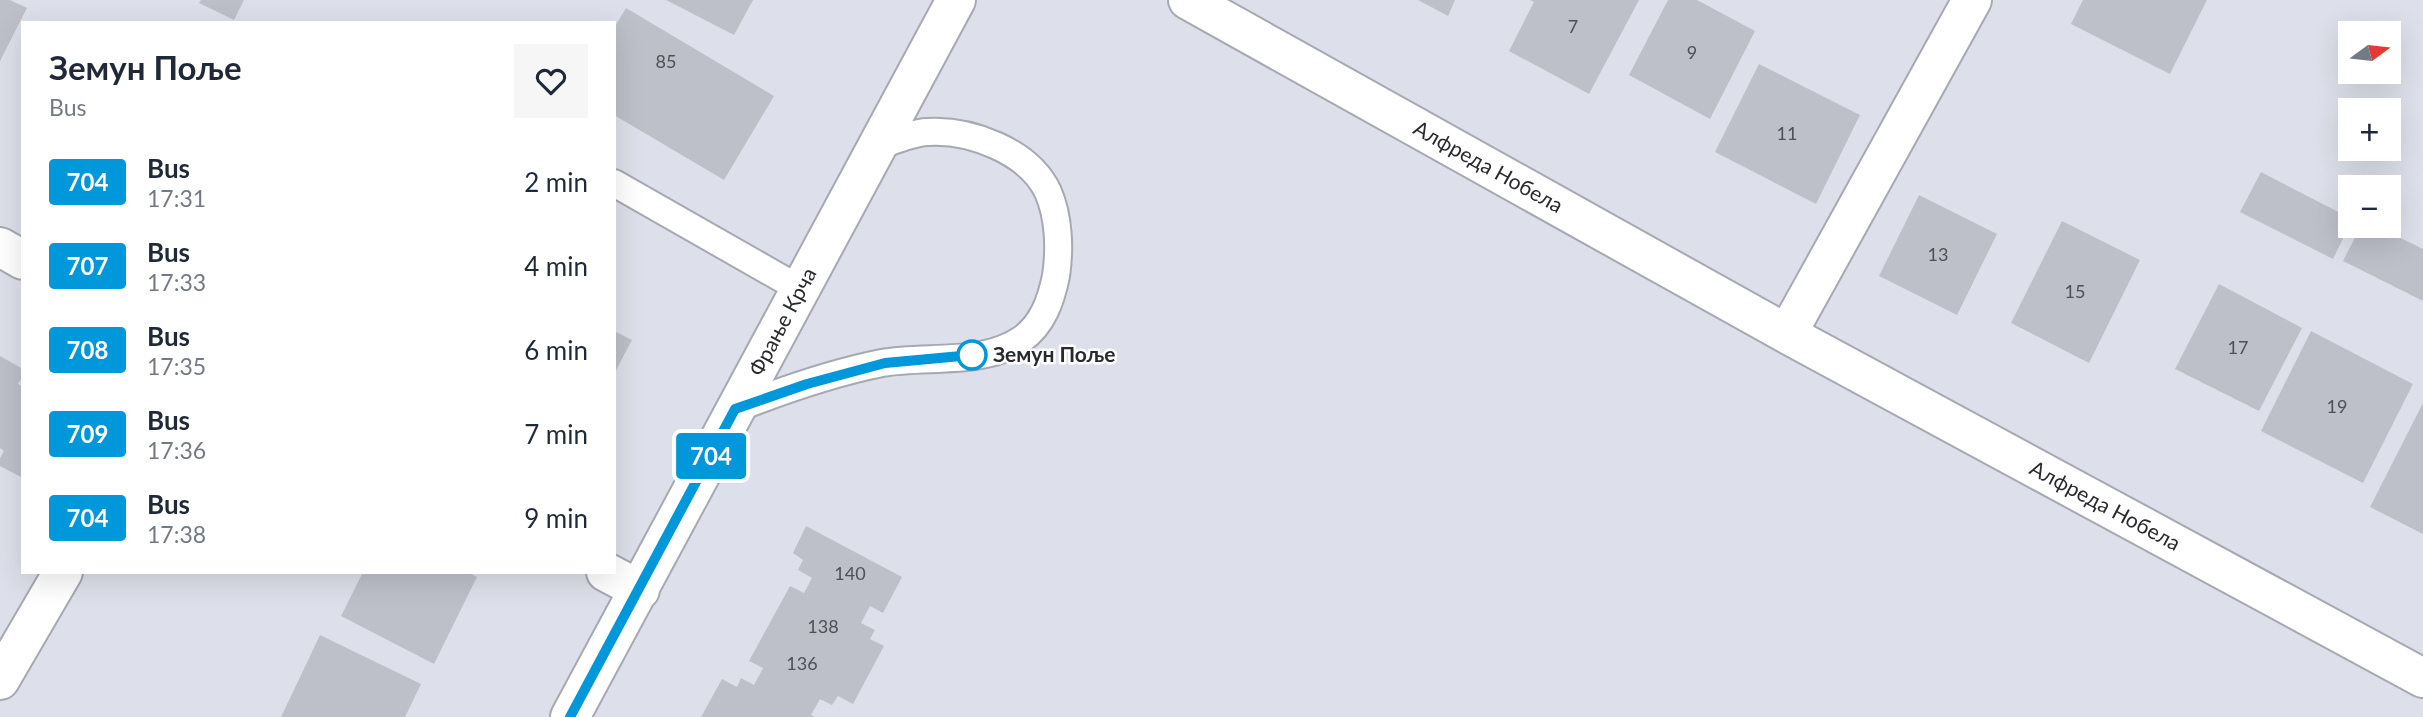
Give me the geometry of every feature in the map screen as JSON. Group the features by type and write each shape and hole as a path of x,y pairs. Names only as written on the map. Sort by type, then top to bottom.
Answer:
{"street":[{"name":"Фрање Крча","path":"570,717 956,0"},
{"name":"Алфреда Нобела","path":"1188,0 1787,334 2423,678"},
{"path":"1787,334 1972,0"},
{"path":"0,247 21,259"},
{"path":"0,680 61,574"},
{"path":"610,574 640,590"}],"lane":[{"path":"735,409 807,384 885,363 1000,350 1021,340 1037,325 1049,303 1059,258 1057,226 1048,191 1022,159 974,136 925,132 876,147"},
{"path":"616,184 800,289"}],"building":[{"path":"0,0 10,0 27,8 0,61"},
{"path":"201,0 244,0 234,20 199,3"},
{"path":"666,0 753,0 734,35"},
{"path":"1418,0 1455,0 1448,16"},
{"path":"1530,0 1639,0 1589,94 1509,51 1534,2"},
{"path":"1668,0 1697,0 1755,31 1710,119 1629,75"},
{"path":"2083,0 2207,0 2170,74 2071,24"},
{"path":"626,8 774,96 724,180 616,116 616,25"},
{"path":"1759,64 1860,115 1816,204 1715,152"},
{"path":"2261,172 2338,212 2338,238 2343,238 2333,259 2240,212"},
{"path":"1919,195 1997,234 1957,315 1879,276"},
{"path":"2062,221 2140,260 2089,363 2011,323"},
{"path":"2355,238 2401,238 2423,249 2423,301 2343,261"},
{"path":"2219,284 2302,328 2259,411 2175,369"},
{"path":"2311,331 2413,384 2363,483 2261,431"},
{"path":"616,332 632,340 616,370"},
{"path":"0,356 21,368 18,384 21,386 21,477 0,466 4,451 0,448"},
{"path":"2423,403 2423,534 2370,507"},
{"path":"806,526 902,577 883,613 870,606 861,623 875,630 870,639 884,646 853,704 838,696 832,705 820,699 811,715 815,717 701,717 722,679 737,687 741,678 754,685 763,668 749,661 790,586 804,593 812,578 798,570 803,560 793,553"},
{"path":"362,574 471,574 477,577 434,664 341,616"},
{"path":"320,635 421,684 405,717 281,717"}],"bus line":[{"name":"704","path":"570,717 735,409 849,371 885,363 972,355"}],"place":[{"name":"Земун Поље","path":"972,355"}]}
